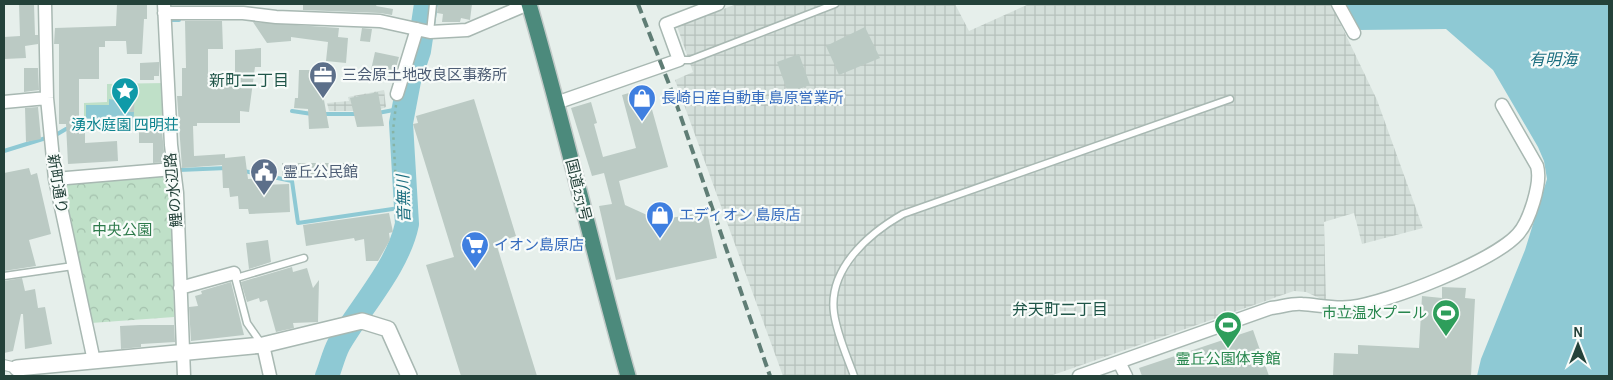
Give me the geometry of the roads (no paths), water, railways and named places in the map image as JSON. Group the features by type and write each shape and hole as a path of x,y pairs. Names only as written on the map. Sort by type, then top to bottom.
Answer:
{"highway":[{"name":"国道251号","path":"528,4 556,103 597,268 628,376"}],"street":[{"name":"新町通り","path":"45,4 47,98 55,179 94,361"},
{"path":"164,8 276,17 380,22 423,31 467,30 528,4"},
{"path":"556,103 679,60 666,24 718,4"},
{"path":"1338,4 1354,33"},
{"name":"鯉の水辺路","path":"164,8 171,144 177,193 184,376"},
{"path":"397,94 423,31"},
{"path":"4,102 47,98"},
{"path":"1078,376 1271,308 1299,304 1330,308 1352,307 1384,299 1452,274 1508,244 1524,225 1539,177 1537,166 1502,104"},
{"path":"55,179 173,169"},
{"path":"180,288 235,276"},
{"path":"13,370 263,345 362,321 388,329 409,376"},
{"path":"263,345 270,376"},
{"path":"1118,362 1126,376"}],"lane":[{"path":"423,31 434,4"},
{"path":"679,60 690,60 835,4"},
{"path":"854,376 836,324 834,299 844,268 861,245 874,233 903,214 1230,99"},
{"path":"263,345 247,324 235,276 304,258"},
{"path":"4,276 73,266"}],"water":[{"name":"有明海","path":"1344,4 1609,4 1609,376 1477,376 1481,359 1525,250 1547,179 1544,161 1538,147 1493,70 1446,29 1358,30"},
{"path":"109,99 121,101 121,111 134,112 133,128 86,129 86,105 109,105"}],"waterway":[{"name":"音無川","path":"327,376 339,344 396,256 407,224 401,123 409,81 419,51 426,4"},
{"path":"170,20 179,20"},
{"path":"378,113 404,108"},
{"path":"292,111 312,114"},
{"path":"324,114 359,114"},
{"path":"54,136 66,129 90,126"},
{"path":"129,126 167,127"},
{"path":"4,151 46,138"},
{"path":"178,168 179,170 227,168"},
{"path":"244,171 292,181 298,223 406,207"}],"railway":[{"path":"638,4 674,97 770,376"}],"place":[{"name":"三会原土地改良区事務所","path":"323,99"},
{"name":"湧水庭園 四明荘","path":"125,115"},
{"name":"長崎日産自動車 島原営業所","path":"642,122"},
{"name":"霊丘公民館","path":"264,196"},
{"name":"エディオン 島原店","path":"660,239"},
{"name":"イオン島原店","path":"475,269"},
{"name":"市立温水プール","path":"1446,337"},
{"name":"霊丘公園体育館","path":"1228,349"}],"district":[{"name":"新町二丁目","path":"249,81"},
{"name":"弁天町二丁目","path":"1060,310"}],"park label":[{"name":"中央公園","path":"122,230"}]}
